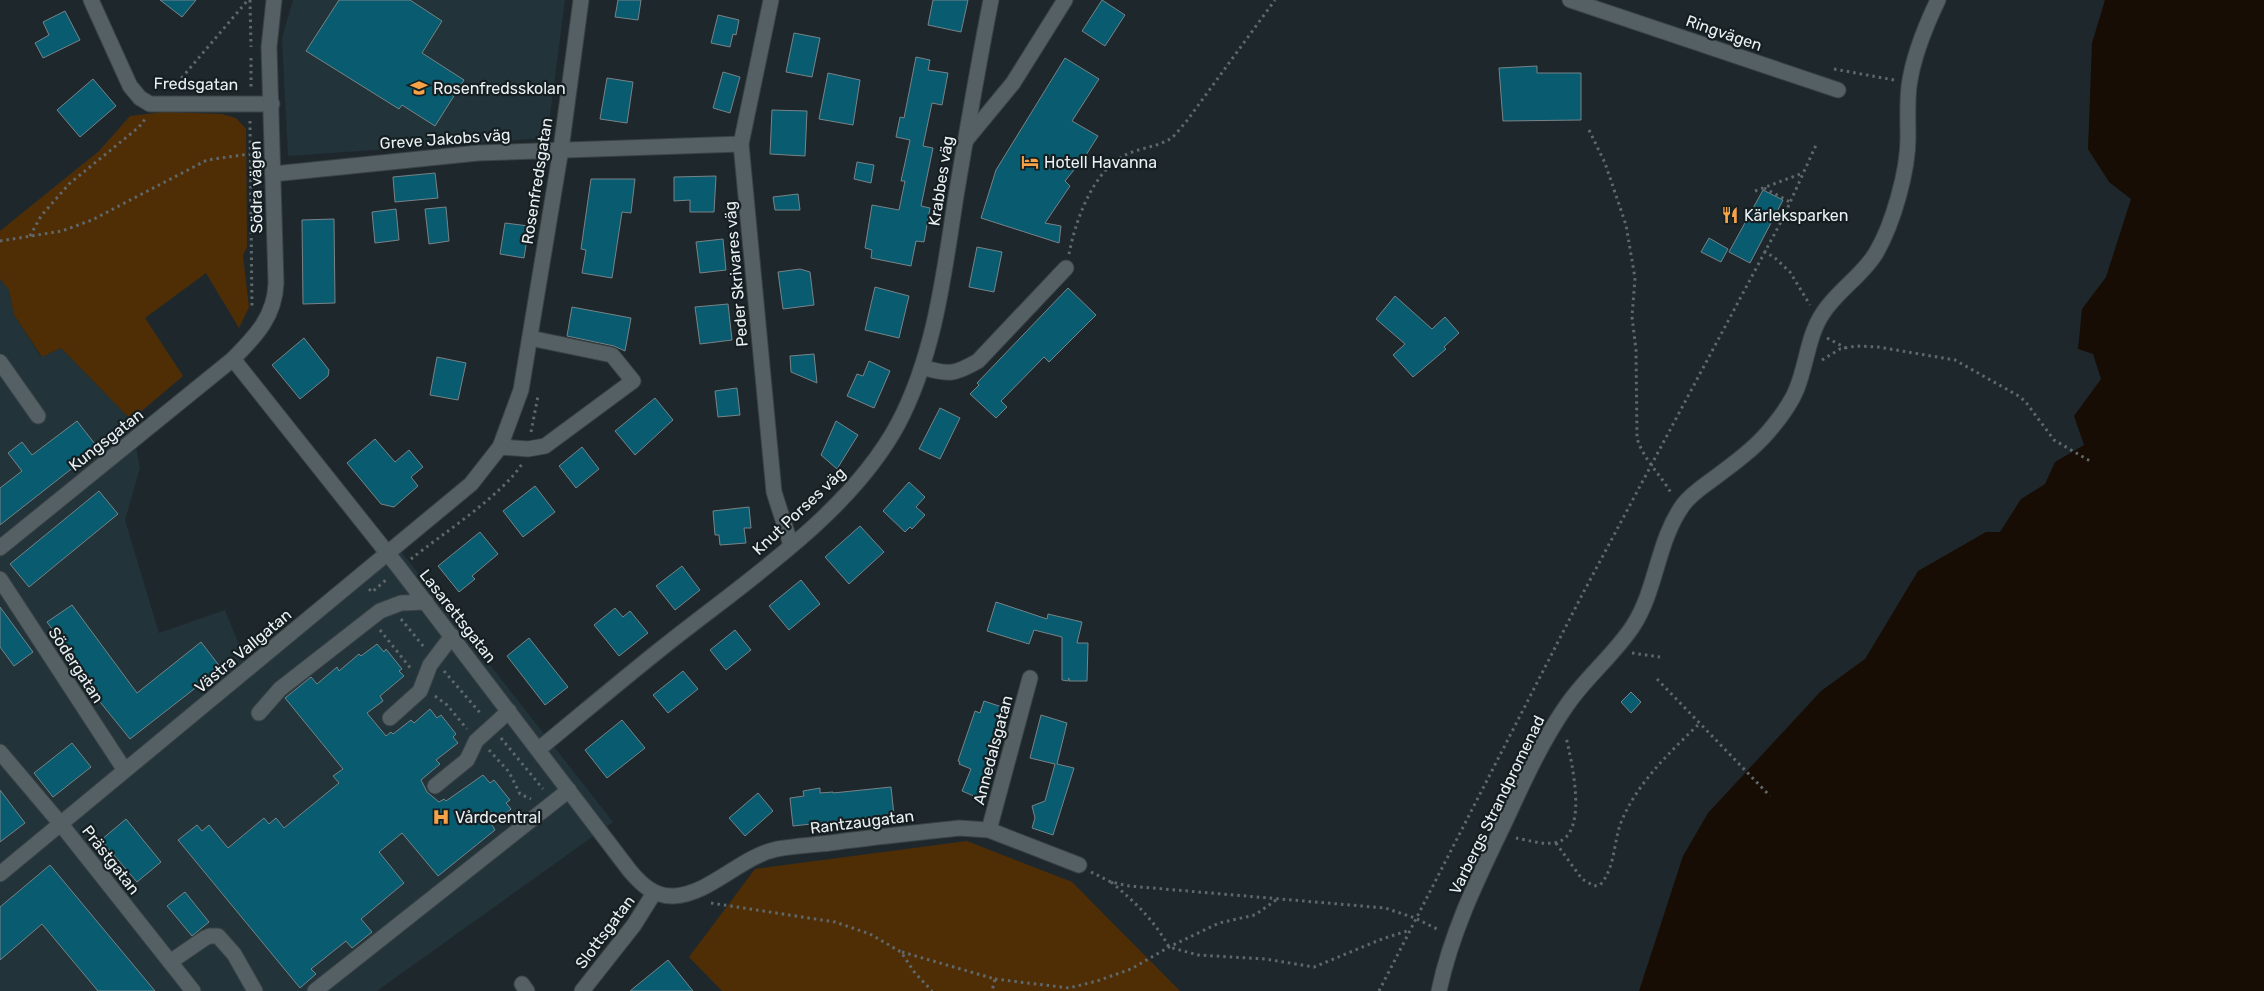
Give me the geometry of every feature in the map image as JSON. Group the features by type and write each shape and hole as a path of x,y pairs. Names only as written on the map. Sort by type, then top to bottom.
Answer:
{"street":[{"name":"Fredsgatan","path":"91,0 130,86 140,98 150,104 251,102 272,104"},
{"name":"Södra vägen","path":"233,359 253,339 270,316 276,299 269,47 274,0"},
{"name":"Rosenfredsgatan","path":"500,447 521,390 561,149 581,0"},
{"name":"Peder Skrivares väg","path":"771,0 742,144 765,413 774,492 791,545"},
{"name":"Krabbes väg","path":"922,367 942,280 990,0"},
{"path":"965,141 1013,82 1065,0"},
{"name":"Ringvägen","path":"1570,0 1838,90"},
{"name":"Varbergs Strandpromenad","path":"1439,991 1446,956 1453,937 1530,769 1561,714 1590,675 1614,650 1633,626 1644,603 1674,520 1680,509 1695,492 1743,456 1767,433 1785,411 1800,376 1813,330 1821,316 1876,253 1890,220 1904,169 1908,140 1906,110 1909,83 1929,20 1938,0"},
{"name":"Greve Jakobs väg","path":"273,174 382,161 561,149 701,147 742,144"},
{"path":"922,367 947,374 962,371 978,361 1066,268"},
{"path":"500,447 528,449 545,446 633,381 612,356 530,338"},
{"name":"Kungsgatan","path":"0,548 175,409 233,359"},
{"name":"Lasarettsgatan","path":"233,359 426,602 630,870 640,882 654,893"},
{"path":"0,362 38,416"},
{"name":"Knut Porses väg","path":"539,750 657,652 791,545 828,512 869,469 898,425 922,367"},
{"name":"Västra Vallgatan","path":"0,874 124,769 228,687 387,552 471,484 500,447"},
{"name":"Södergatan","path":"0,580 124,769"},
{"path":"259,713 280,689 380,611 401,603 426,602"},
{"path":"390,718 420,691 434,660 452,636"},
{"name":"Annedalsgatan","path":"989,830 1030,678"},
{"path":"435,786 467,760 476,741 510,711"},
{"name":"Prästgatan","path":"0,752 60,823 193,991"},
{"path":"315,991 569,790"},
{"name":"Rantzaugatan","path":"654,893 671,896 699,890 742,863 777,849 959,828 989,830 1079,865"},
{"name":"Slottsgatan","path":"582,991 634,925 654,893"},
{"path":"170,962 205,938 218,936 234,954 255,991"}],"path":[{"path":"30,236 41,216 69,184 139,127 151,112 150,104 172,89 249,0"},
{"path":"249,0 251,102 249,154 252,294 250,313"},
{"path":"1066,268 1073,233 1084,203 1103,175 1119,158 1142,147 1170,138 1186,122 1275,0"},
{"path":"1826,67 1909,83"},
{"path":"1589,130 1605,164 1626,225 1635,278 1632,317 1636,350 1637,438 1641,452 1653,464 1680,509"},
{"path":"1379,991 1582,595 1790,202 1816,145"},
{"path":"0,240 62,231 92,220 207,160 249,154"},
{"path":"1755,191 1803,173"},
{"path":"1764,188 1790,202"},
{"path":"1764,251 1790,272 1807,302 1821,316"},
{"path":"1800,376 1840,349 1856,346 1878,347 1955,360 2017,395 2025,401 2054,440 2090,461"},
{"path":"376,588 554,802"},
{"path":"371,618 419,679 420,691 434,696 447,705 476,741 490,751 509,772 520,794 536,801 554,802"},
{"path":"1614,650 1660,657"},
{"path":"1658,679 1770,796"},
{"path":"1497,838 1556,843 1565,839 1570,832 1576,810 1576,785 1561,714"},
{"path":"1556,843 1582,879 1594,886 1600,885 1607,878 1621,821 1631,803 1672,752 1700,723"},
{"path":"1079,865 1111,882 1146,913 1159,928 1168,947 1198,955 1265,959 1314,967 1382,939 1410,930"},
{"path":"1111,882 1129,886 1276,900 1385,908 1415,918 1453,937"},
{"path":"710,903 835,922 870,934 901,952 995,979 1069,988 1097,981 1131,969 1168,947 1219,924 1256,915 1276,900"},
{"path":"901,952 932,991"},
{"path":"992,991 995,979"}],"shaded area":[{"name":"Rosenfredsskolan","path":"293,0 565,0 547,138 288,156 282,38"},
{"path":"2105,0 2264,0 2264,991 1639,991 1683,856 1708,813 1821,691 1865,659 1918,571 1986,532 2000,532 2021,499 2045,484 2055,462 2084,445 2074,416 2101,379 2093,354 2078,349 2082,309 2106,277 2131,199 2109,182 2088,149 2092,43"},
{"path":"164,112 222,114 236,118 246,129 247,246 243,256 249,307 239,328 206,273 145,318 183,376 131,420 61,348 42,357 14,315 9,290 0,279 0,231 99,151 130,116"},
{"path":"0,279 9,290 14,315 41,357 61,348 131,420 140,468 125,520 159,633 225,610 247,664 393,541 613,822 377,991 0,991"},
{"path":"967,841 1072,882 1180,991 722,991 689,957 755,869"}],"building":[{"path":"160,0 196,0 182,17"},
{"path":"339,0 410,0 442,21 422,53 464,80 435,126 402,105 399,109 306,51"},
{"path":"618,0 641,0 638,20 615,17"},
{"path":"933,0 968,0 961,32 928,25"},
{"path":"1102,0 1125,15 1105,46 1082,31"},
{"path":"65,11 80,40 43,58 35,43 49,35 43,22"},
{"path":"718,15 739,20 736,35 733,34 730,47 711,43"},
{"path":"794,33 820,38 812,77 786,72"},
{"path":"916,57 930,60 928,70 948,73 942,105 932,103 923,146 933,148 921,206 930,208 924,242 916,241 911,266 871,258 872,250 865,248 872,205 899,210 905,181 901,181 910,140 896,137 900,117 904,118"},
{"path":"1065,58 1099,79 1072,121 1098,136 1086,155 1065,181 1070,186 1045,223 1061,226 1059,243 981,218 996,170"},
{"path":"1537,66 1537,73 1581,73 1581,120 1503,121 1499,68"},
{"path":"723,72 740,77 730,113 713,108"},
{"path":"828,73 860,80 853,125 819,119"},
{"path":"607,78 633,82 627,123 600,119"},
{"path":"93,79 116,106 80,137 57,110"},
{"path":"772,110 807,111 805,156 770,154"},
{"path":"857,162 874,165 871,183 854,179"},
{"path":"435,173 438,198 395,202 393,177"},
{"path":"716,176 714,212 690,212 690,200 674,201 674,177"},
{"path":"591,179 635,179 631,213 622,212 612,278 582,273 586,250 581,249"},
{"path":"1763,190 1783,200 1750,263 1729,252"},
{"path":"798,194 800,210 775,210 773,197"},
{"path":"446,207 449,241 429,244 425,209"},
{"path":"396,209 399,240 375,243 372,212"},
{"path":"334,219 335,303 303,304 302,220"},
{"path":"505,223 529,226 524,258 500,254"},
{"path":"1709,238 1728,249 1721,262 1701,252"},
{"path":"723,239 726,270 700,273 696,242"},
{"path":"977,247 1002,252 994,292 969,287"},
{"path":"800,269 810,272 814,305 783,309 778,272"},
{"path":"875,287 909,296 899,338 865,330"},
{"path":"1068,288 1096,315 1049,362 1044,357 1001,401 1007,407 996,418 970,394 979,385 977,383"},
{"path":"1395,296 1432,329 1445,317 1459,333 1444,347 1446,349 1413,377 1393,355 1405,344 1376,319"},
{"path":"728,304 732,340 700,344 695,307"},
{"path":"572,307 631,318 625,351 614,346 567,336"},
{"path":"304,338 329,370 328,376 300,399 272,365"},
{"path":"814,354 817,383 791,372 790,356"},
{"path":"437,357 466,363 458,400 430,395"},
{"path":"869,361 890,371 874,408 847,396 857,374 863,376"},
{"path":"737,388 740,415 718,417 715,391"},
{"path":"655,398 673,420 635,455 615,431"},
{"path":"940,408 960,418 940,459 919,449"},
{"path":"77,421 98,448 0,525 0,488 22,471 8,453 22,442 32,455"},
{"path":"836,421 858,435 837,469 821,455"},
{"path":"375,439 395,462 409,450 423,467 411,477 418,486 394,507 381,504 347,463"},
{"path":"582,447 599,469 576,488 559,466"},
{"path":"909,482 925,497 916,507 925,515 912,529 910,527 905,532 883,511"},
{"path":"535,486 555,512 523,537 503,511"},
{"path":"99,491 118,514 29,587 10,564"},
{"path":"749,507 751,528 744,528 746,543 720,545 719,535 715,535 713,511"},
{"path":"860,526 884,552 849,584 825,557"},
{"path":"480,532 498,554 472,576 475,579 459,592 438,566"},
{"path":"682,566 700,590 675,610 656,586"},
{"path":"801,580 820,604 789,630 769,606"},
{"path":"996,602 1047,619 1048,614 1082,622 1077,643 1088,643 1087,681 1069,681 1069,678 1068,681 1062,680 1062,637 1034,630 1029,644 987,631"},
{"path":"72,605 137,693 201,642 221,668 130,739 92,692 96,688 47,622"},
{"path":"0,607 33,652 14,666 0,647"},
{"path":"615,608 623,617 630,611 648,633 619,656 594,625"},
{"path":"735,630 751,650 726,670 710,650"},
{"path":"529,638 568,687 545,705 507,656"},
{"name":"Vårdcentral","path":"377,644 384,652 386,649 402,669 399,671 404,676 380,696 383,701 367,713 386,736 391,732 393,734 411,720 414,723 430,709 437,718 441,715 456,734 453,737 458,743 436,760 440,764 421,780 427,792 439,802 444,799 446,801 483,775 490,783 494,780 510,800 506,803 511,809 492,825 495,830 438,876 402,833 379,852 404,883 361,919 372,932 352,948 346,941 311,969 316,974 300,988 178,840 197,825 202,831 209,825 228,848 264,818 269,824 276,818 284,828 339,783 333,776 343,769 285,698 311,677 317,684 337,667 339,671 359,654 361,656"},
{"path":"683,671 698,689 668,713 653,695"},
{"path":"1631,692 1641,702 1631,713 1621,702"},
{"path":"984,701 1008,709 989,767 995,769 983,800 962,791 971,769 959,764 960,762 958,761 975,711 980,713"},
{"path":"1041,715 1067,723 1057,764 1074,768 1053,835 1032,828 1035,818 1032,806 1045,801 1055,764 1030,758"},
{"path":"622,720 645,748 607,778 585,750"},
{"path":"72,743 91,767 53,797 34,773"},
{"path":"891,787 894,815 793,826 790,798 804,796 803,791 820,788 820,793 833,793"},
{"path":"0,790 25,823 0,842"},
{"path":"758,793 773,811 745,836 729,818"},
{"path":"126,819 161,862 137,882 101,840"},
{"path":"50,865 155,991 98,991 42,924 0,960 0,907"},
{"path":"185,892 209,922 192,936 167,906"},
{"path":"668,960 693,991 630,991"}],"place":[{"name":"Rosenfredsskolan","path":"419,88"},
{"name":"Hotell Havanna","path":"1030,162"},
{"name":"Kärleksparken","path":"1730,215"},
{"name":"Vårdcentral","path":"441,817"}]}
